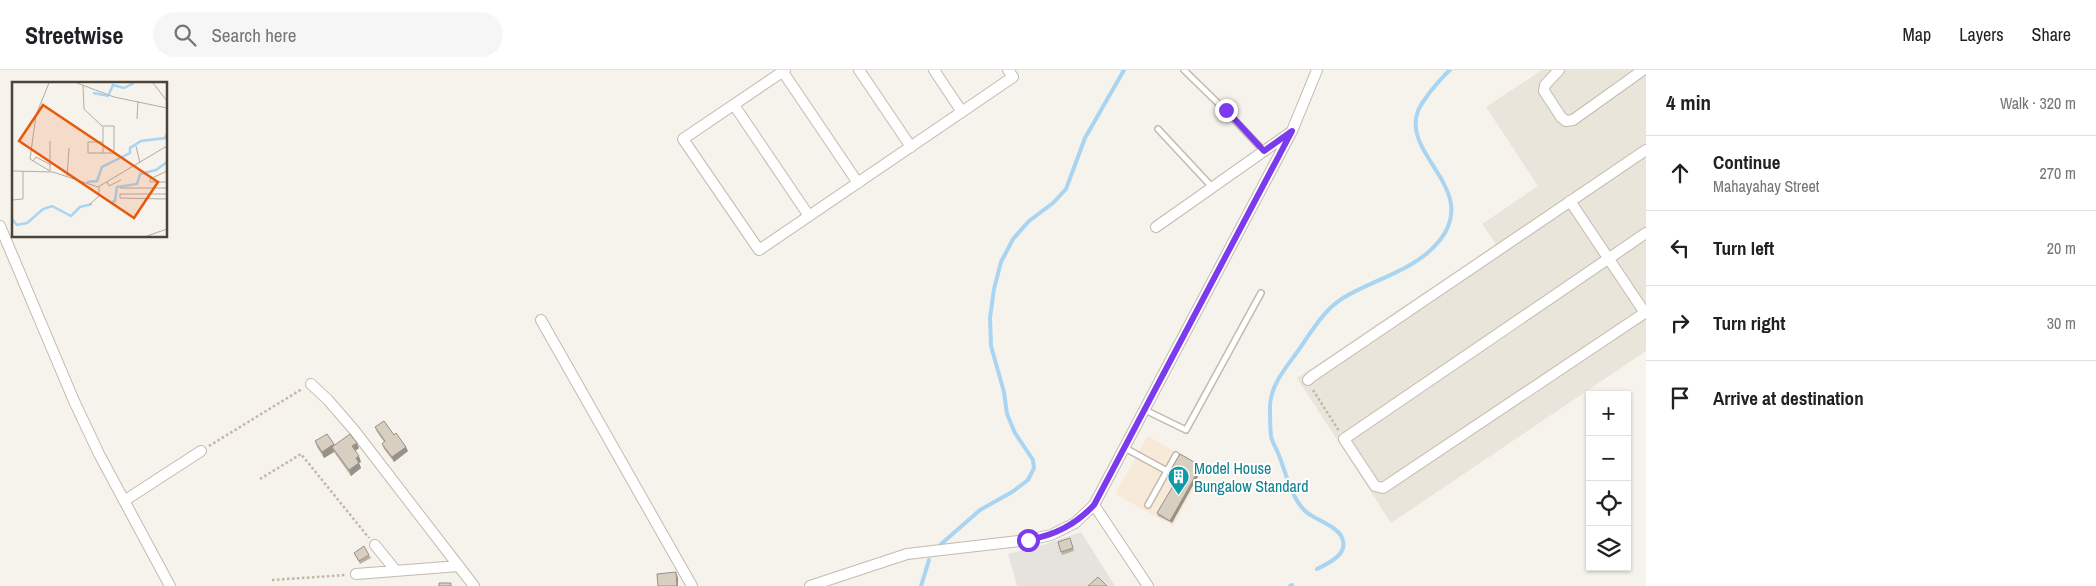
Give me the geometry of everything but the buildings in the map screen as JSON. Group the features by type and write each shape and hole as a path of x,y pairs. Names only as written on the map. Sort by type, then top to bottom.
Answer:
{"street":[{"path":"859,70 911,147"},
{"path":"934,70 962,112"},
{"path":"858,183 784,71 683,139 759,250 809,216 858,183 911,147 962,112 1013,78 1008,70"},
{"path":"810,586 907,554 1028,540 1051,535 1075,523 1094,505 1292,131 1317,70"},
{"path":"1559,70 1545,85 1544,91 1561,117 1566,121 1573,120 1644,70"},
{"path":"734,105 809,216"},
{"path":"1156,226 1292,131"},
{"path":"1308,380 1646,150"},
{"path":"1570,201 1608,258 1645,313 1383,488 1375,486 1344,439 1608,258 1646,233"},
{"path":"0,226 74,401 124,501 170,586"},
{"path":"540,320 692,586"},
{"path":"311,384 340,414 474,586"},
{"path":"124,501 202,451"},
{"path":"1094,505 1148,586"},
{"path":"374,544 396,571"},
{"path":"356,574 459,566"}],"lane":[{"path":"1184,70 1226,110 1264,151"},
{"path":"1158,129 1212,187"},
{"path":"1145,410 1186,430 1261,293"},
{"path":"1125,448 1167,471"},
{"path":"1148,505 1176,455"}],"path":[{"path":"1308,380 1344,439"},
{"path":"202,451 311,384"},
{"path":"260,478 301,454 374,544"},
{"path":"272,580 356,574"}],"shaded area":[{"path":"1542,70 1646,70 1646,351 1391,523 1297,378 1496,244 1482,224 1538,186 1486,107"},
{"path":"1148,436 1205,469 1173,526 1115,494"},
{"path":"1081,532 1115,586 1017,586 1008,554"}],"waterway":[{"path":"940,545 980,510 1012,492 1028,480 1034,468 1033,460 1015,433 1007,414 1004,392 991,346 990,318 994,289 1001,262 1013,239 1029,221 1053,203 1066,189 1085,138 1124,70"},
{"path":"1317,569 1331,562 1339,555 1342,551 1343,541 1337,531 1305,511 1296,498 1272,438 1271,398 1275,385 1283,372 1328,310 1355,291 1420,259 1440,240 1450,222 1451,205 1446,188 1420,143 1416,127 1420,106 1450,70"},
{"path":"921,586 929,560"}],"place":[{"name":"Model House Bungalow Standard","path":"1178,496"}],"route":[{"path":"1028,540 1051,535 1063,530 1075,523 1094,505 1292,131 1264,151 1226,110"}]}
